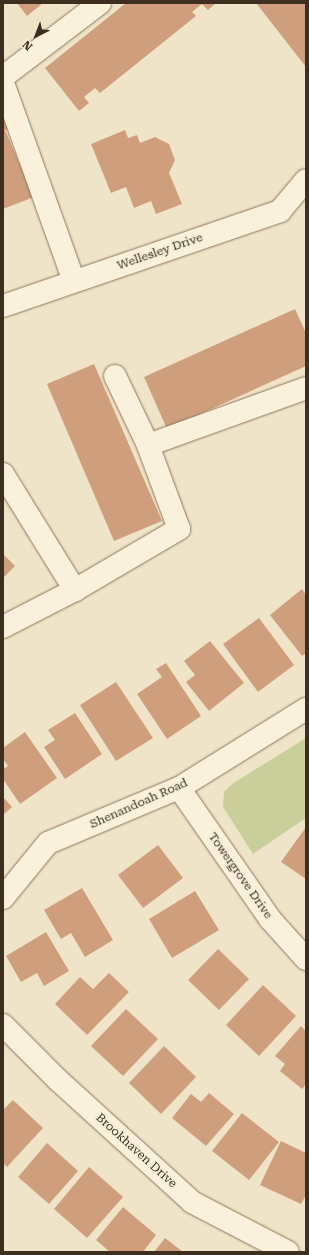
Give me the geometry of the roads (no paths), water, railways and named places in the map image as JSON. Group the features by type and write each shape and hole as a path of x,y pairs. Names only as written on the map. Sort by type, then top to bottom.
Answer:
{"street":[{"path":"3,77 100,3"},
{"path":"3,83 74,281"},
{"name":"Wellesley Drive","path":"3,306 280,211 306,180"},
{"path":"3,627 75,590 179,529 148,445 115,376"},
{"path":"148,445 306,388"},
{"path":"3,474 75,590"},
{"name":"Shenandoah Road","path":"3,898 48,844 179,788 306,709"},
{"name":"Towergrove Drive","path":"179,788 270,919 306,958"},
{"name":"Brookhaven Drive","path":"3,1025 58,1080 192,1202 288,1252"}]}
